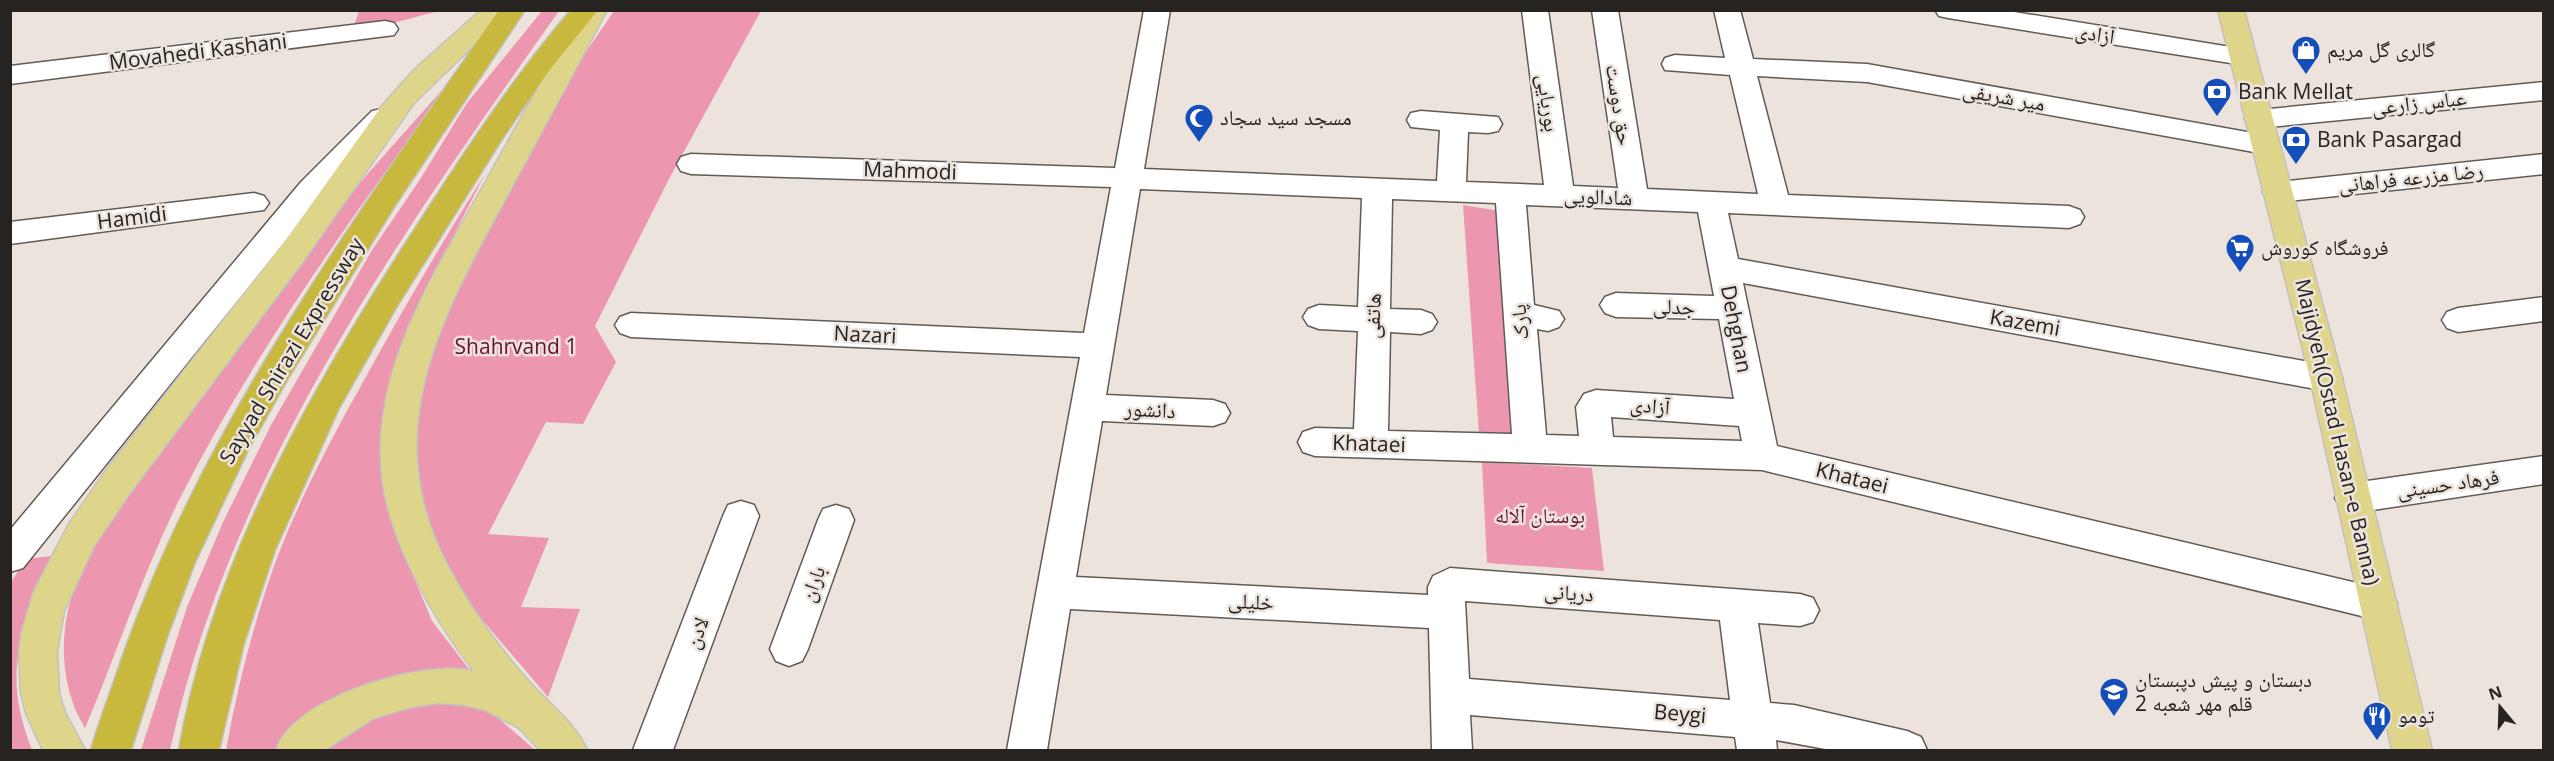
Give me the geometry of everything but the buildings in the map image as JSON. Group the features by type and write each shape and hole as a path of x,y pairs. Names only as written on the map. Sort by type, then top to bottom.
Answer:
{"highway":[{"name":"Sayyad Shirazi Expressway","path":"111,750 148,638 177,562 233,445 275,371 384,200 512,10"},
{"path":"199,750 225,643 254,561 324,405 386,298 494,129 538,66 585,10"}],"main road":[{"path":"64,750 43,713 38,687 38,643 52,592 75,548 110,495 290,257 405,96 497,10"},
{"path":"531,717 446,598 408,512 401,479 398,437 403,394 429,313 594,10"},
{"name":"Majidyeh(Ostad Hasan-e Banna)","path":"2231,10 2326,378 2412,750"},
{"path":"296,750 313,734 351,709 387,694 421,688 461,686 491,693 531,717 567,750"}],"street":[{"path":"1027,750 1157,10"},
{"name":"بوریایی","path":"1535,10 1560,196"},
{"name":"حق دوست","path":"1605,10 1634,199"},
{"path":"1727,10 1774,204"},
{"name":"آزادی","path":"1948,10 2243,57"},
{"name":"Movahedi Kashani","path":"10,75 385,29"},
{"name":"میر شریفی","path":"1675,64 1867,73 2262,131"},
{"name":"عباس زارعی","path":"2262,131 2544,91"},
{"path":"17,541 311,189 405,96"},
{"path":"1421,120 1488,124"},
{"path":"1451,191 1454,122"},
{"name":"Mahmodi","path":"691,164 1128,178"},
{"name":"رضا مزرعه فراهانی","path":"2278,192 2544,164"},
{"name":"شادالویی","path":"1128,178 2069,216"},
{"name":"هاتفی","path":"1371,443 1372,320 1377,188"},
{"name":"پارک","path":"1510,194 1533,317 1530,450"},
{"name":"Dehghan","path":"1711,202 1762,456"},
{"name":"Hamidi","path":"10,233 254,203"},
{"name":"Kazemi","path":"1724,268 2326,378"},
{"name":"جدلی","path":"1616,305 1732,308"},
{"path":"2458,320 2532,311 2544,336"},
{"path":"1319,317 1421,322"},
{"name":"Nazari","path":"631,325 1098,346"},
{"name":"آزادی","path":"1596,450 1593,407 1596,403 1753,414"},
{"name":"دانشور","path":"1088,407 1213,413"},
{"name":"Khataei","path":"1315,442 1762,456 2378,604"},
{"name":"فرهاد حسینی","path":"2353,498 2544,470"},
{"name":"لادن","path":"652,750 741,516"},
{"name":"باران","path":"789,649 836,520"},
{"name":"دریانی","path":"1452,750 1446,587 1450,584 1800,610"},
{"name":"خلیلی","path":"1055,592 1447,612"},
{"path":"1737,606 1755,735"},
{"name":"Beygi","path":"1450,695 1755,735 1794,723 1907,750"}],"green space":[{"path":"359,11 439,11 389,24 353,29"},
{"path":"542,11 559,11 439,183 381,271 327,362 277,454 234,550 197,648 170,750 141,750 187,607 224,520 271,425 372,250 419,181 467,103"},
{"name":"Shahrvand 1","path":"614,11 761,11 670,177 595,326 616,362 583,424 546,422 488,534 549,538 521,607 580,609 548,697 473,609 447,573 428,531 413,467 419,392 443,312 570,75"},
{"path":"466,63 313,276 242,387 209,444 165,530 85,728 72,700 64,653 69,606 84,565 118,510 328,224 363,179"},
{"path":"485,174 407,327 390,384 384,431 386,496 397,537 432,621 472,673 313,720 285,750 226,750 252,634 274,566 293,519 327,449 378,355"},
{"path":"1463,205 1506,212 1517,437 1479,434"},
{"name":"بوستان آلاله","path":"1482,462 1592,468 1604,571 1487,563"},
{"path":"51,556 24,630 19,652 18,696 22,721 32,750 11,750 11,582 26,559"},
{"path":"402,700 481,703 535,750 309,750"}],"place":[{"name":"گالری گل مریم","path":"2306,76"},
{"name":"Bank Mellat","path":"2217,118"},
{"name":"مسجد سید سجاد","path":"1199,144"},
{"name":"Bank Pasargad","path":"2296,166"},
{"name":"فروشگاه کوروش","path":"2240,274"},
{"name":"دبستان و پیش دپبستان قلم مهر شعبه 2","path":"2114,718"},
{"name":"تومو","path":"2377,742"}]}
